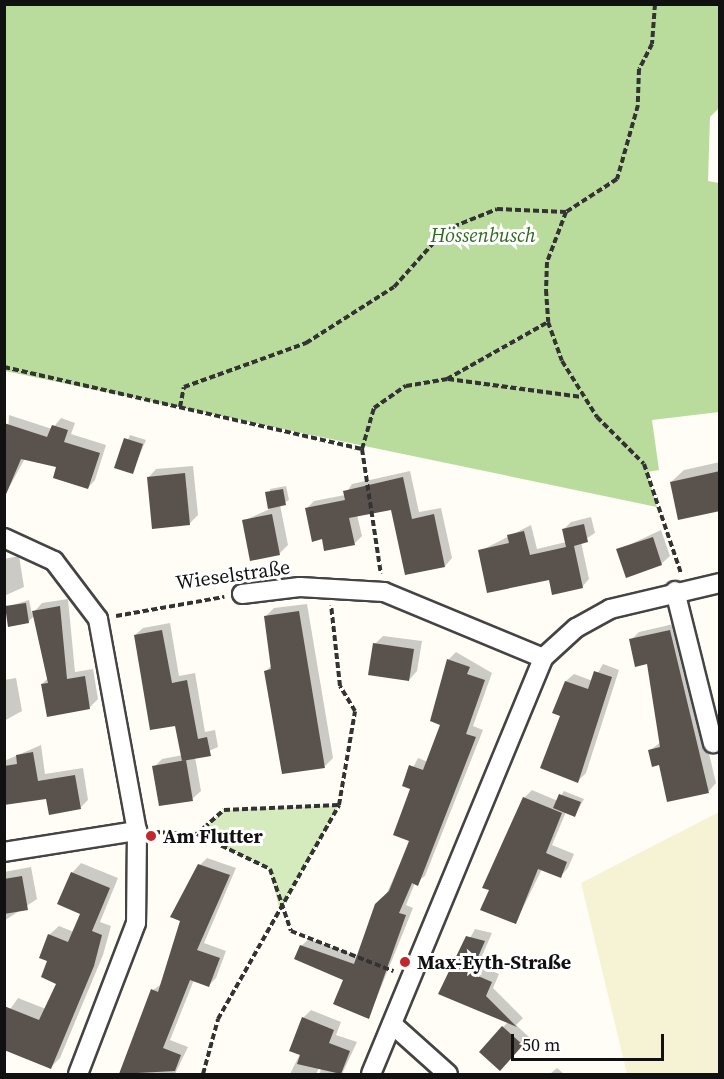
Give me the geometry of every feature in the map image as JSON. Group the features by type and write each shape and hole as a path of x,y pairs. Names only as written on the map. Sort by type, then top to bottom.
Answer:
{"street":[{"path":"4,538 54,561 98,619 137,831 136,922 78,1074"},
{"path":"371,1074 413,979 543,658 576,628 610,609 681,590 720,583"},
{"name":"Wieselstraße","path":"242,594 300,587 329,592 384,592 543,658"},
{"path":"681,590 713,743"},
{"path":"4,852 137,831"},
{"path":"392,1024 448,1074"}],"path":[{"path":"180,407 184,387 306,343 394,287 445,230 497,209 566,212 617,179 638,105 639,69 652,44 655,4"},
{"path":"566,212 547,262 548,322 582,398 644,464 681,590"},
{"path":"447,379 548,322"},
{"path":"4,367 362,449"},
{"path":"384,592 362,449 374,408 406,386 447,379 582,398"},
{"path":"203,1074 218,1019 339,805 355,711 340,686 329,592"},
{"name":"Wieselstraße","path":"98,619 242,594"},
{"path":"197,834 224,810 339,805"},
{"path":"137,831 197,834 270,869 280,911 291,931 413,979"}],"shaded area":[{"path":"719,812 719,1074 627,1074 581,883"}],"green space":[{"name":"Hössenbusch","path":"5,4 719,5 719,108 710,117 708,181 719,183 719,412 652,420 659,470 647,472 657,507 5,371"},
{"path":"339,805 280,911 269,869 197,834 224,810"}],"building":[{"path":"4,423 47,437 52,425 68,430 64,442 100,453 88,489 53,478 56,467 21,459 4,499"},
{"path":"124,438 143,444 133,474 114,468"},
{"path":"720,471 720,511 678,520 670,482"},
{"path":"185,473 190,525 152,529 147,477"},
{"path":"403,477 412,519 434,514 445,567 405,575 391,510 349,518 355,545 324,551 322,539 312,542 305,508 345,500 343,491"},
{"path":"283,489 286,505 268,509 265,492"},
{"path":"272,514 280,555 250,561 242,520"},
{"path":"584,524 588,542 574,546 583,588 552,595 549,580 487,593 478,550 509,543 507,535 524,531 530,555 566,547 562,529"},
{"path":"653,537 662,565 626,578 616,549"},
{"path":"26,603 29,623 8,627 5,606"},
{"path":"60,606 67,679 85,676 90,709 47,717 41,684 48,683 32,611"},
{"path":"299,611 325,768 282,774 264,671 271,669 264,616"},
{"path":"162,630 172,683 187,680 198,739 207,737 211,756 182,761 175,726 150,730 134,635"},
{"path":"670,630 709,793 667,802 659,765 652,767 648,750 660,747 647,664 635,667 629,639"},
{"path":"373,643 414,649 409,681 368,675"},
{"path":"447,659 470,667 467,674 485,680 466,734 476,737 418,886 412,883 399,913 406,915 369,1019 333,1004 343,980 294,959 300,945 354,964 375,904 389,891 409,841 393,835 410,789 402,786 409,765 423,770 440,725 430,721"},
{"path":"594,671 612,677 578,783 540,768 560,716 552,713 565,681 588,689"},
{"path":"33,752 38,781 75,775 81,809 49,815 46,799 4,805 4,766 17,764 16,755"},
{"path":"186,760 193,801 159,806 152,766"},
{"path":"559,794 581,802 575,817 553,808"},
{"path":"523,797 562,813 546,853 567,862 561,878 538,869 516,924 480,910 489,890 482,888"},
{"path":"198,864 230,875 197,950 220,958 209,987 190,980 163,1048 181,1055 175,1071 119,1074 151,989 158,992 180,921 170,917"},
{"path":"71,872 110,888 92,931 102,935 94,966 51,1069 4,1050 4,1006 39,1020 56,984 41,977 47,961 39,958 48,934 68,942 80,914 57,904"},
{"path":"22,876 28,910 4,914 4,879"},
{"path":"466,936 485,941 471,973 492,982 486,996 517,1027 438,994"},
{"path":"302,1017 334,1030 329,1043 350,1051 341,1074 297,1064 300,1055 289,1051"},
{"path":"502,1026 523,1045 500,1071 479,1052"}],"place":[{"name":"Am Flutter","path":"151,836"},
{"name":"Max-Eyth-Straße","path":"405,962"}]}
